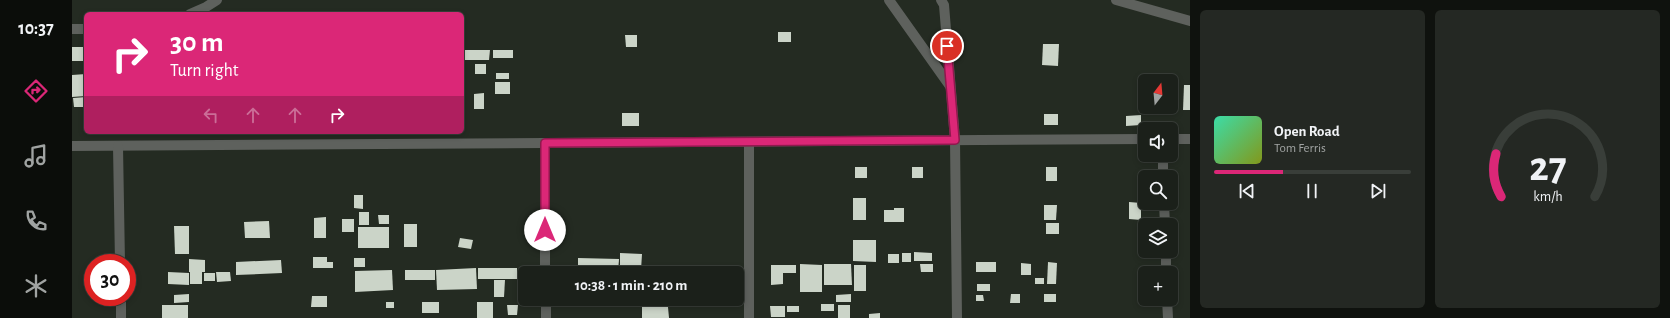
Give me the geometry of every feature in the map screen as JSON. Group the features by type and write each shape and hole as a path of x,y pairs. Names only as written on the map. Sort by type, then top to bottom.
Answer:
{"street":[{"path":"195,12 217,0"},
{"path":"889,0 950,86"},
{"path":"942,0 944,5 955,140 957,318"},
{"path":"1116,0 1190,21"},
{"path":"72,29 84,29"},
{"path":"72,146 1138,139"},
{"path":"1178,139 1190,139"},
{"path":"748,142 748,318"},
{"path":"545,143 545,266"},
{"path":"118,146 120,254"},
{"path":"121,306 121,318"},
{"path":"546,306 546,318"},
{"path":"1167,306 1168,318"}],"building":[{"path":"778,32 791,32 791,42 778,42"},
{"path":"625,35 637,35 637,47 626,47"},
{"path":"1043,44 1059,44 1058,66 1042,65"},
{"path":"72,47 84,47 84,61 72,61"},
{"path":"464,50 490,50 489,60 464,60"},
{"path":"493,50 513,50 513,58 493,58"},
{"path":"475,64 486,64 486,74 475,74"},
{"path":"496,73 509,73 509,79 496,79"},
{"path":"84,74 84,96 72,97 72,75"},
{"path":"495,82 510,82 510,94 495,94"},
{"path":"1184,85 1190,85 1190,110 1183,110"},
{"path":"484,93 484,109 474,109 474,94"},
{"path":"84,97 84,107 74,107 73,98"},
{"path":"622,113 639,113 639,126 622,126"},
{"path":"1044,114 1058,114 1058,125 1044,125"},
{"path":"1141,115 1141,122 1138,122 1138,125 1126,126 1126,116"},
{"path":"855,167 867,167 867,178 855,178"},
{"path":"912,167 923,167 923,178 912,178"},
{"path":"1046,167 1057,167 1057,181 1046,181"},
{"path":"354,195 363,195 363,209 354,208"},
{"path":"853,198 866,198 866,220 853,220"},
{"path":"1129,202 1138,203 1138,210 1141,210 1141,218 1138,218 1138,220 1129,219"},
{"path":"1044,205 1057,205 1056,220 1044,220"},
{"path":"894,208 904,208 904,222 884,222 884,210 894,210"},
{"path":"359,212 369,212 369,225 359,225"},
{"path":"378,215 389,215 389,224 379,224"},
{"path":"326,217 326,238 314,238 314,218"},
{"path":"342,219 354,219 354,232 342,232"},
{"path":"269,221 270,238 245,238 244,222"},
{"path":"1046,223 1059,223 1059,234 1046,234"},
{"path":"404,224 417,224 417,247 404,247"},
{"path":"174,226 189,226 189,254 175,254"},
{"path":"358,227 389,227 389,248 358,248"},
{"path":"460,238 473,240 471,249 458,247"},
{"path":"853,240 876,240 876,262 853,261"},
{"path":"914,252 932,253 932,261 914,261"},
{"path":"620,253 642,254 641,266 620,266"},
{"path":"902,253 911,253 911,262 902,262"},
{"path":"888,254 899,254 899,263 888,263"},
{"path":"313,257 327,257 327,262 333,262 333,268 313,268"},
{"path":"354,258 365,258 365,267 354,267"},
{"path":"578,258 619,259 618,266 578,266"},
{"path":"189,259 205,260 205,272 202,272 202,284 190,284"},
{"path":"281,260 282,273 236,275 236,262"},
{"path":"976,262 996,262 996,272 976,272"},
{"path":"1048,262 1057,263 1056,284 1047,284"},
{"path":"1021,263 1031,264 1031,275 1021,275"},
{"path":"800,264 822,265 822,292 800,292"},
{"path":"824,264 851,264 852,285 824,285"},
{"path":"920,264 933,264 933,272 921,272"},
{"path":"771,265 796,265 796,273 783,273 783,284 771,285"},
{"path":"854,265 866,265 866,291 854,291"},
{"path":"476,268 477,289 437,290 436,270"},
{"path":"478,268 517,268 517,279 478,279"},
{"path":"392,270 393,290 355,292 355,271"},
{"path":"405,270 435,270 435,280 405,280"},
{"path":"168,272 189,273 189,285 168,284"},
{"path":"216,272 230,272 231,281 217,282"},
{"path":"204,273 215,273 215,281 204,281"},
{"path":"1035,278 1044,278 1044,284 1035,284"},
{"path":"494,280 505,280 504,297 494,297"},
{"path":"977,284 990,284 990,291 977,291"},
{"path":"189,294 189,302 174,303 174,295"},
{"path":"851,294 851,302 836,302 836,295"},
{"path":"1011,294 1020,294 1020,303 1010,303"},
{"path":"1044,294 1056,294 1056,302 1044,302"},
{"path":"976,295 983,295 984,301 976,301"},
{"path":"312,296 327,296 327,307 311,307"},
{"path":"386,302 394,302 394,308 386,308"},
{"path":"422,302 439,302 439,313 422,313"},
{"path":"477,302 493,302 493,318 477,318"},
{"path":"821,304 834,304 834,311 821,311"},
{"path":"162,305 188,305 188,318 162,318"},
{"path":"507,305 518,305 517,315 508,315"},
{"path":"838,305 850,305 850,318 838,318"},
{"path":"770,306 785,306 785,317 771,317"},
{"path":"787,306 799,306 799,312 787,312"},
{"path":"642,307 668,307 669,318 642,318"},
{"path":"880,313 880,318 869,318 869,314"}],"route":[{"path":"545,230 545,143 955,140 947,46"}]}
